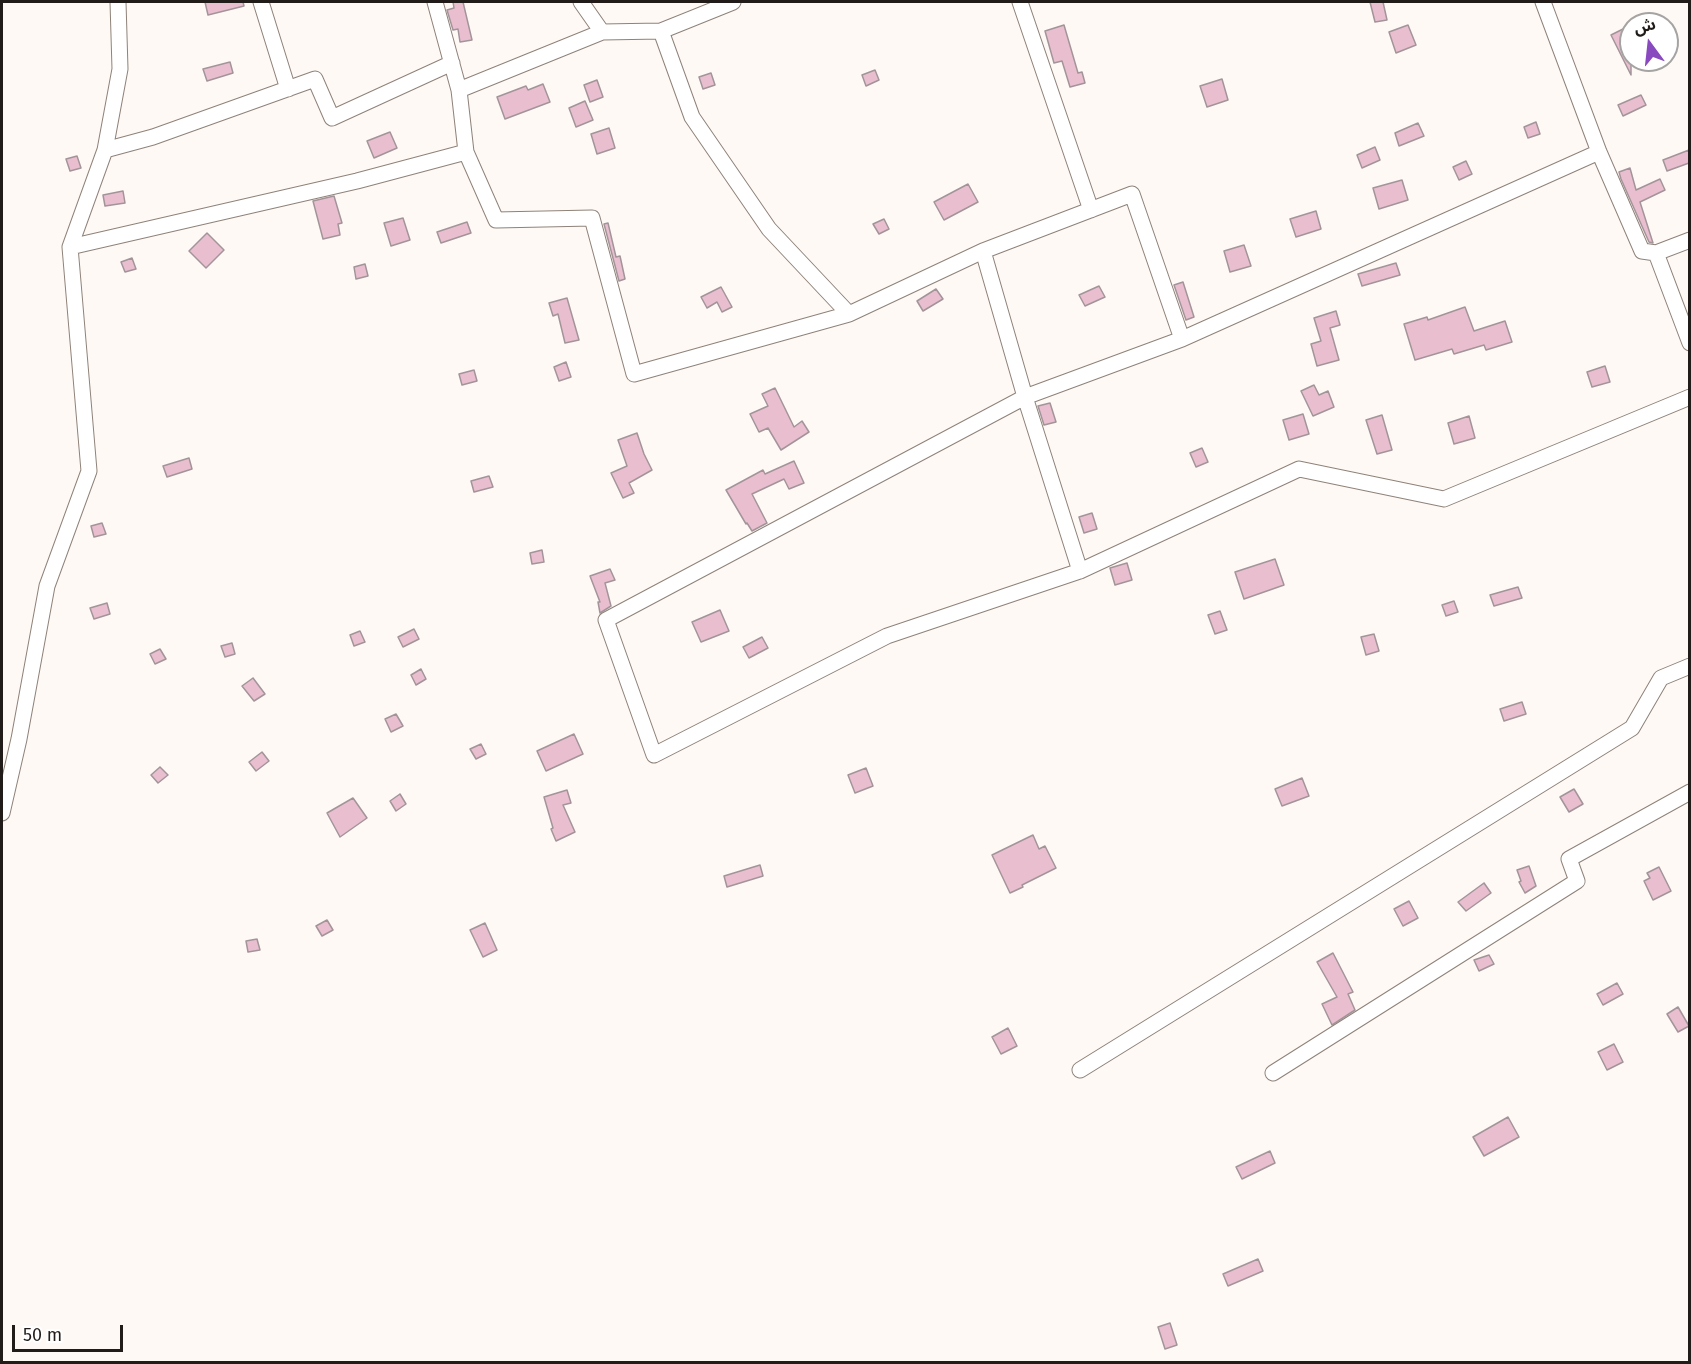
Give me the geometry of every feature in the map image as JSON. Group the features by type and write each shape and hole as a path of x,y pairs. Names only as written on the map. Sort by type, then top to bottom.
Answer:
{"street":[{"path":"2,813 19,739 47,586 89,471 70,247 105,150 120,69 118,2"},
{"path":"261,2 288,89"},
{"path":"435,2 459,90 466,152 496,220 592,218 634,374 849,314 983,251 1132,194 1182,339"},
{"path":"581,2 602,32"},
{"path":"459,90 602,32 661,31 734,2"},
{"path":"1020,2 1091,210"},
{"path":"1543,2 1599,152 1642,251 1656,253 1689,240"},
{"path":"661,31 692,117 769,228 849,314"},
{"path":"105,150 153,137 315,79 332,118 452,63"},
{"path":"70,247 357,181 466,152"},
{"path":"1599,152 1182,339 1025,397 606,620 654,755 887,636 1080,571 1299,469 1444,499 1689,398"},
{"path":"983,251 1025,397 1080,571"},
{"path":"1656,253 1689,343"},
{"path":"1080,1070 1632,728 1661,678 1689,666"},
{"path":"1273,1073 1576,881 1569,859 1689,792"}],"building":[{"path":"205,2 243,2 244,6 208,15"},
{"path":"453,2 463,2 472,40 460,42 458,29 453,30 447,10 454,8"},
{"path":"1370,2 1383,2 1387,20 1375,22"},
{"path":"1064,25 1078,73 1082,72 1085,83 1070,87 1062,61 1054,63 1045,31"},
{"path":"1408,25 1416,45 1396,53 1389,32"},
{"path":"1619,31 1619,51 1611,35"},
{"path":"230,62 233,73 207,81 203,69"},
{"path":"875,70 879,80 866,86 862,75"},
{"path":"711,73 715,85 703,89 699,77"},
{"path":"1222,79 1228,100 1207,107 1200,86"},
{"path":"597,80 603,97 590,102 584,85"},
{"path":"543,84 550,102 505,119 497,97 526,86 528,90"},
{"path":"1641,95 1646,105 1623,116 1618,105"},
{"path":"585,101 593,120 576,127 569,108"},
{"path":"1536,122 1540,134 1528,138 1524,127"},
{"path":"1418,123 1424,136 1399,146 1395,133"},
{"path":"609,128 615,148 597,154 591,134"},
{"path":"390,132 397,148 374,158 367,141"},
{"path":"1375,147 1380,160 1362,168 1357,155"},
{"path":"1689,150 1689,163 1667,171 1663,160"},
{"path":"77,156 81,168 70,171 66,159"},
{"path":"1466,161 1472,174 1459,180 1453,167"},
{"path":"1630,168 1636,190 1660,179 1665,190 1640,202 1653,243 1649,242 1621,179 1619,172"},
{"path":"1402,180 1408,200 1379,209 1373,188"},
{"path":"968,184 978,202 944,220 934,202"},
{"path":"123,191 125,203 105,206 103,195"},
{"path":"334,196 342,223 338,224 340,235 323,239 313,201"},
{"path":"1316,211 1321,229 1296,237 1290,219"},
{"path":"403,218 410,240 391,246 384,223"},
{"path":"884,219 889,229 879,234 873,224"},
{"path":"467,222 471,233 441,243 437,232"},
{"path":"608,223 616,257 620,256 625,279 619,281 604,224"},
{"path":"207,233 224,250 206,268 189,251"},
{"path":"1244,245 1251,266 1230,272 1224,251"},
{"path":"132,258 136,269 125,272 121,262"},
{"path":"1396,263 1400,275 1362,286 1358,274"},
{"path":"365,264 368,276 356,279 354,267"},
{"path":"1183,282 1194,317 1186,320 1174,285"},
{"path":"1099,286 1105,297 1085,306 1079,295"},
{"path":"721,287 732,307 722,312 717,302 707,308 701,297"},
{"path":"936,289 943,299 923,311 917,301"},
{"path":"567,298 579,340 565,343 558,314 553,316 549,303"},
{"path":"1465,307 1474,331 1505,321 1512,342 1486,350 1484,345 1454,354 1452,349 1415,360 1404,324 1427,317 1428,320"},
{"path":"1336,311 1340,325 1330,328 1339,360 1317,366 1311,344 1321,341 1314,318"},
{"path":"566,362 571,377 559,381 554,367"},
{"path":"1605,366 1610,382 1592,387 1587,372"},
{"path":"474,370 477,381 462,385 459,374"},
{"path":"1314,385 1319,395 1328,391 1334,407 1313,416 1301,391"},
{"path":"775,388 794,427 802,421 809,432 781,450 768,428 759,432 750,414 768,406 762,394"},
{"path":"1050,403 1056,422 1044,425 1038,406"},
{"path":"1303,414 1309,434 1289,440 1283,420"},
{"path":"1382,415 1392,450 1377,454 1366,420"},
{"path":"1469,416 1475,438 1454,444 1448,423"},
{"path":"637,433 652,470 629,483 634,493 623,498 611,473 627,466 618,440"},
{"path":"1202,448 1208,462 1196,467 1190,453"},
{"path":"189,458 192,469 167,477 163,466"},
{"path":"794,461 804,483 789,489 784,479 752,494 767,523 752,531 726,490 763,470 765,474"},
{"path":"489,476 493,487 474,492 471,481"},
{"path":"1092,513 1097,529 1084,533 1079,517"},
{"path":"102,523 106,534 94,537 91,526"},
{"path":"542,550 544,562 532,564 530,553"},
{"path":"1275,559 1284,585 1244,599 1235,572"},
{"path":"1127,563 1132,580 1115,585 1110,568"},
{"path":"610,569 615,580 605,583 611,606 600,613 598,602 600,602 590,576"},
{"path":"1518,587 1522,598 1494,606 1490,595"},
{"path":"1454,601 1458,612 1446,616 1442,605"},
{"path":"107,603 110,614 94,619 90,608"},
{"path":"720,610 729,631 701,642 692,622"},
{"path":"1220,611 1227,630 1215,634 1208,615"},
{"path":"414,629 419,639 403,647 398,637"},
{"path":"360,631 365,642 354,646 350,635"},
{"path":"1374,634 1379,651 1366,655 1361,637"},
{"path":"762,637 768,648 749,658 743,647"},
{"path":"232,643 235,654 225,657 221,646"},
{"path":"160,649 166,659 155,664 150,654"},
{"path":"421,669 426,679 416,685 411,675"},
{"path":"253,678 265,694 254,701 242,686"},
{"path":"1522,702 1526,714 1504,721 1500,709"},
{"path":"396,714 403,726 391,732 385,719"},
{"path":"574,734 583,754 546,771 537,751"},
{"path":"481,744 486,754 476,759 470,749"},
{"path":"262,752 269,761 256,771 249,762"},
{"path":"160,767 168,775 158,783 151,775"},
{"path":"866,768 873,786 855,793 848,775"},
{"path":"1302,778 1309,796 1282,806 1275,789"},
{"path":"1574,789 1583,804 1569,812 1560,797"},
{"path":"567,790 571,803 563,805 575,832 556,841 544,797"},
{"path":"400,794 406,804 396,811 390,801"},
{"path":"353,798 367,818 340,837 327,813"},
{"path":"1033,835 1039,849 1045,846 1056,868 1010,893 992,855"},
{"path":"760,865 763,876 727,887 724,876"},
{"path":"1529,866 1536,886 1525,893 1519,882 1521,881 1517,870"},
{"path":"1659,867 1671,891 1653,900 1644,881 1650,878 1647,873"},
{"path":"1484,883 1491,893 1466,911 1458,902"},
{"path":"1409,901 1418,918 1403,926 1394,909"},
{"path":"327,920 333,930 322,936 316,926"},
{"path":"485,923 497,950 483,957 470,930"},
{"path":"257,939 260,950 248,952 246,941"},
{"path":"1333,953 1353,992 1348,994 1355,1010 1332,1025 1322,1004 1337,997 1317,962"},
{"path":"1489,955 1494,964 1479,971 1474,960"},
{"path":"1617,983 1623,994 1603,1005 1597,994"},
{"path":"1678,1007 1689,1026 1678,1032 1667,1014"},
{"path":"1008,1028 1017,1046 1001,1054 992,1037"},
{"path":"1614,1044 1623,1062 1607,1070 1598,1052"},
{"path":"1508,1117 1519,1137 1484,1156 1473,1137"},
{"path":"1270,1151 1275,1163 1242,1179 1236,1167"},
{"path":"1258,1259 1263,1271 1228,1286 1223,1274"},
{"path":"1170,1323 1177,1345 1165,1349 1158,1327"}]}
